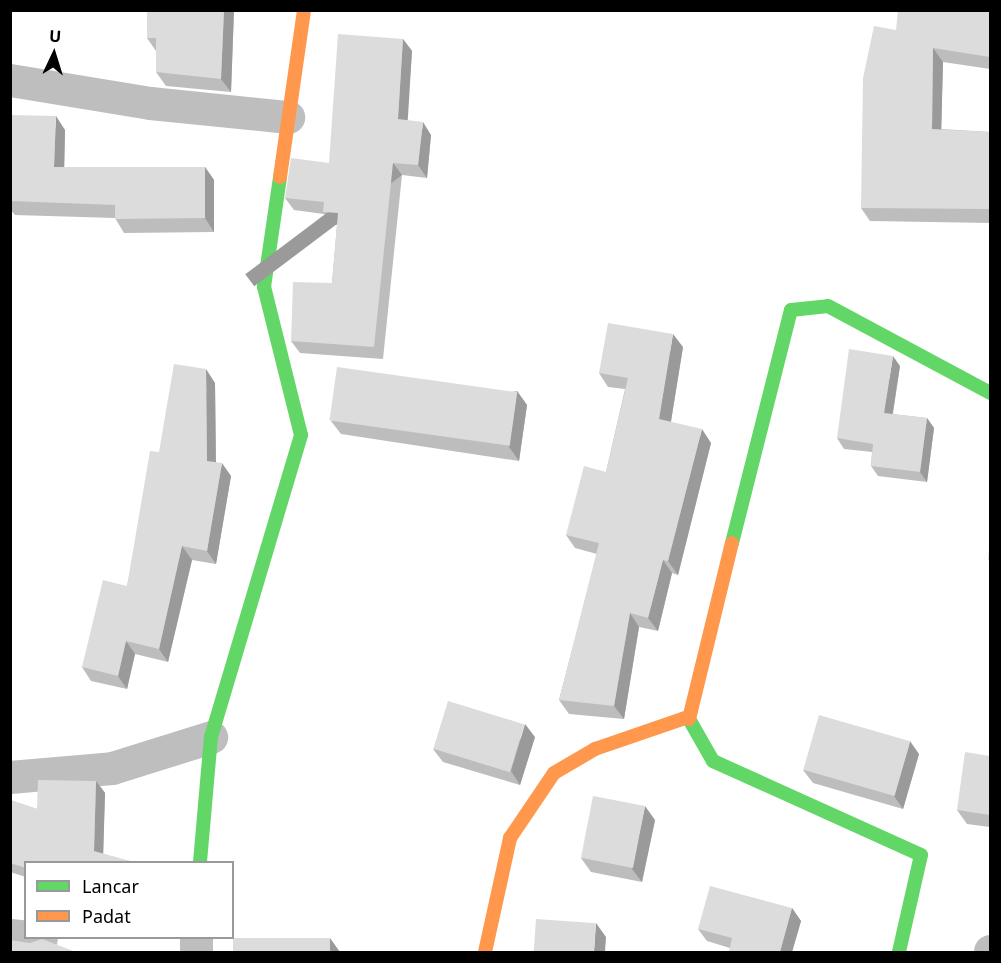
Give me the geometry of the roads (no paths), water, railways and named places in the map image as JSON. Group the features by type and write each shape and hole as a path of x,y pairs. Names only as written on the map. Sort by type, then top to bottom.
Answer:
{"street":[{"path":"200,861 211,737 301,435 264,287 304,10"},
{"path":"10,80 150,103 288,117"},
{"path":"899,952 921,855 713,761 688,717 791,310 828,306 990,393"},
{"path":"485,952 510,838 554,773 596,749 688,717"},
{"path":"10,777 112,768 211,737"}]}
